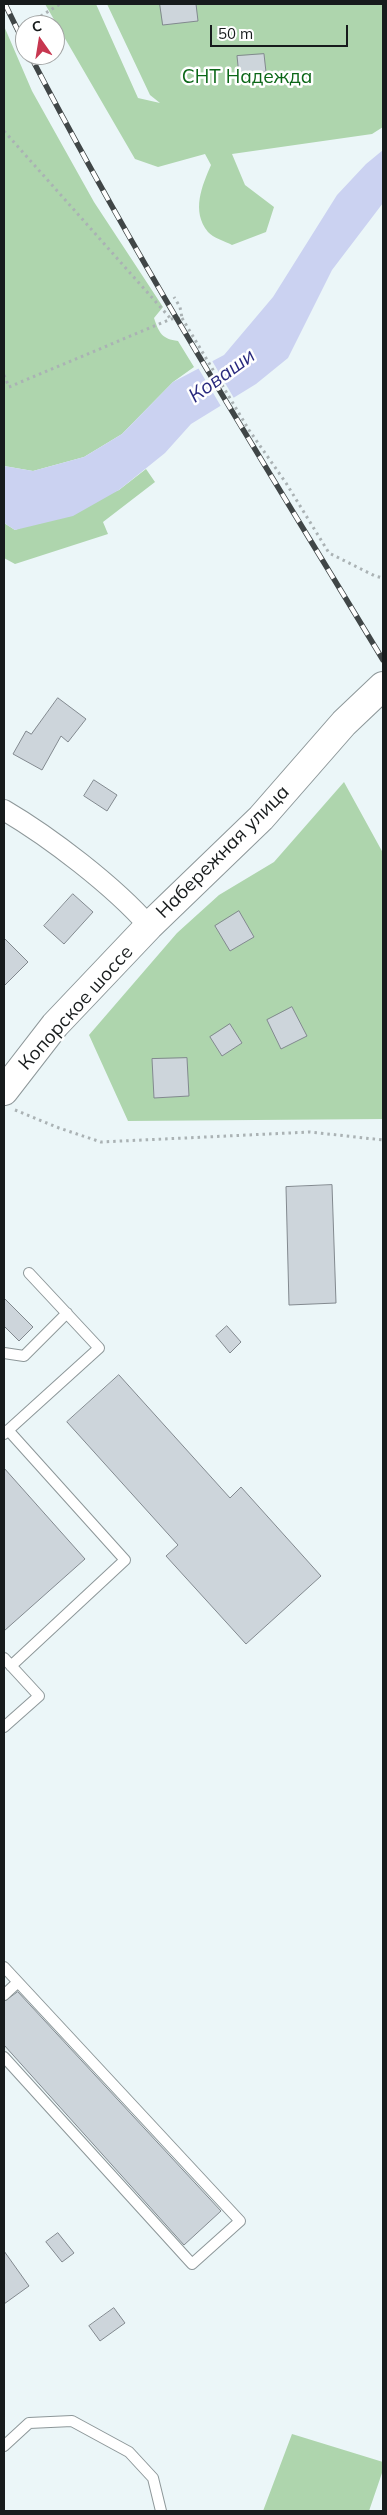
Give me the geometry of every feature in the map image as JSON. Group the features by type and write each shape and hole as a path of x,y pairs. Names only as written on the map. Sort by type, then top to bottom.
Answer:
{"main road":[{"name":"Набережная улица","path":"149,926 261,818 344,723 383,686"},
{"name":"Копорское шоссе","path":"7,1100 55,1025 149,926"}],"street":[{"name":"Набережная улица","path":"4,810 60,848 136,911 149,926"}],"lane":[{"path":"4,1727 39,1696 7,1662 125,1560 6,1432 99,1348 28,1272"},
{"path":"4,1353 24,1356 67,1313"},
{"path":"4,1966 240,2221 192,2264 4,2057"},
{"path":"4,1995 18,1982"},
{"path":"4,2446 29,2423 72,2421 130,2452 153,2478 161,2511"}],"path":[{"path":"43,15 60,4"},
{"path":"4,131 170,319"},
{"path":"174,297 180,307 182,318 249,430 286,483 329,554 383,578"},
{"path":"4,375 9,387 170,319 182,318"},
{"path":"7,1100 58,1128 101,1142 310,1132 383,1140"}],"green space":[{"name":"СНТ Надежда","path":"45,4 96,4 138,98 160,103 150,95 107,4 383,4 383,127 372,134 232,154 245,185 274,207 266,232 232,245 210,234 200,216 200,198 204,181 211,165 205,154 158,167 135,159 65,38 65,15 51,15"},
{"path":"4,26 15,52 15,65 21,65 32,91 94,202 163,307 154,318 158,328 168,339 178,341 194,367 173,382 122,434 84,457 33,471 4,466"},
{"path":"146,469 155,482 103,522 108,534 15,564 4,558 4,523 15,530 119,490"},
{"path":"344,782 383,853 383,1119 128,1121 89,1035 177,933 219,895 274,862"},
{"path":"292,2434 383,2462 383,2470 369,2511 263,2511"}],"water":[{"name":"Коваши","path":"383,150 383,203 332,270 288,358 256,384 191,424 165,453 119,490 73,516 15,530 4,523 4,466 33,471 84,457 122,434 173,382 224,355 273,297 337,195 366,164"}],"pier":[{"path":"211,359 235,400 222,408 197,366"}],"building":[{"path":"160,4 196,4 198,21 163,25"},
{"path":"264,54 266,72 239,75 237,56"},
{"path":"58,698 86,719 68,742 61,736 42,770 13,754 26,731 31,734"},
{"path":"94,780 117,795 107,811 84,796"},
{"path":"73,894 93,912 64,944 44,926"},
{"path":"239,911 254,937 230,951 215,926"},
{"path":"4,938 28,962 4,986"},
{"path":"292,1007 307,1036 281,1049 267,1020"},
{"path":"230,1024 242,1043 222,1056 210,1037"},
{"path":"187,1058 189,1096 154,1098 152,1059"},
{"path":"332,1185 336,1303 289,1305 286,1187"},
{"path":"4,1298 33,1327 19,1341 4,1326"},
{"path":"227,1326 241,1342 230,1353 216,1336"},
{"path":"119,1375 230,1498 241,1487 321,1576 246,1644 166,1556 178,1545 67,1422"},
{"path":"4,1468 85,1559 4,1631"},
{"path":"18,1992 221,2211 184,2245 4,2045 4,2002"},
{"path":"58,2233 74,2253 62,2262 46,2242"},
{"path":"4,2251 29,2286 4,2304"},
{"path":"114,2308 125,2323 100,2341 89,2326"}],"railway":[{"path":"5,4 15,24"},
{"path":"35,65 113,209 157,285 383,660"}]}
